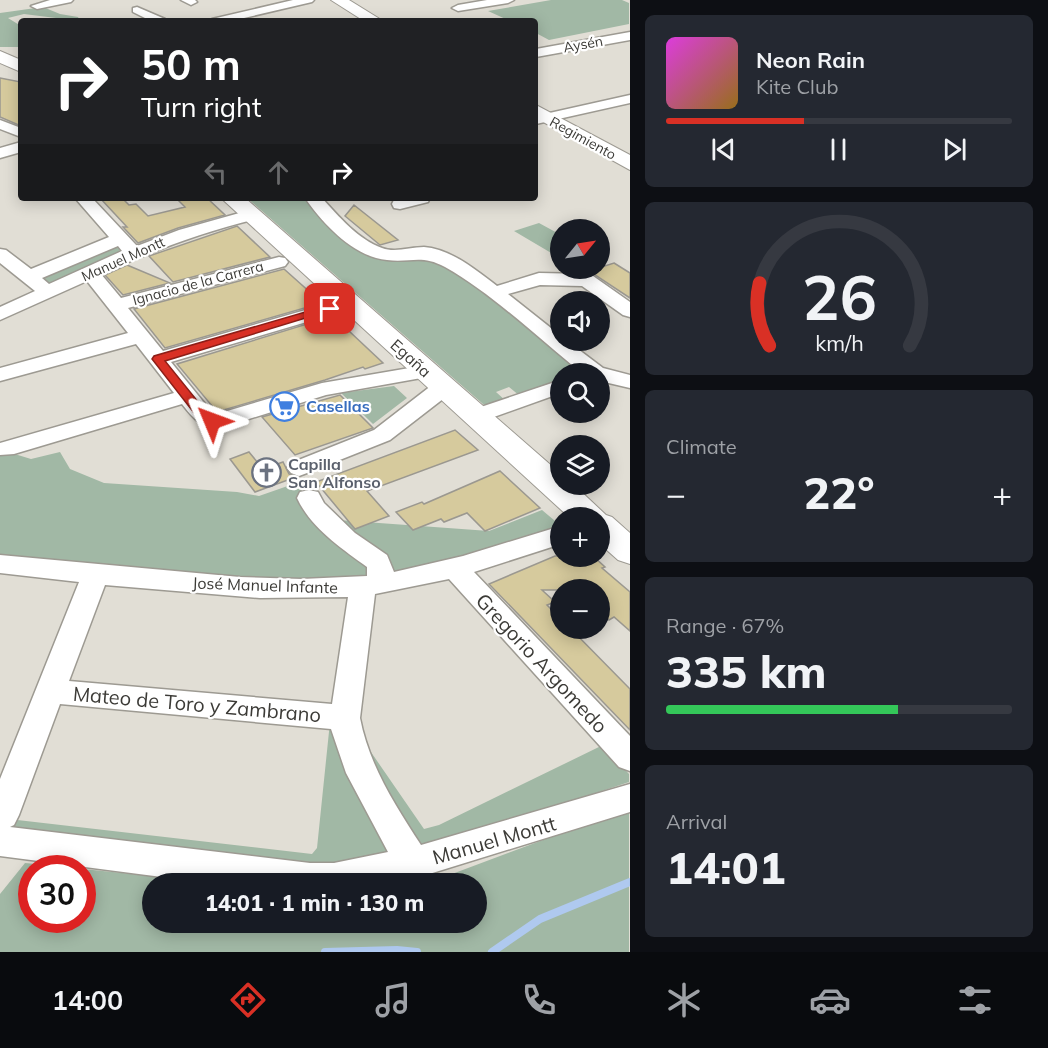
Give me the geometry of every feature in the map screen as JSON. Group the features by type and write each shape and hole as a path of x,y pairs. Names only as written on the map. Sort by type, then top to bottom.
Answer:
{"main road":[{"path":"338,0 370,18"},
{"name":"Regimiento","path":"539,116 630,164"},
{"name":"Egaña","path":"241,206 579,507"},
{"path":"610,534 630,552"}],"street":[{"path":"37,6 67,0"},
{"path":"253,0 273,8"},
{"path":"230,18 308,0"},
{"path":"476,17 454,6 508,0"},
{"path":"137,10 154,18"},
{"path":"254,13 263,18"},
{"name":"Aysén","path":"539,49 630,36"},
{"path":"607,40 630,50"},
{"path":"539,116 630,99"},
{"path":"0,124 18,134"},
{"path":"0,153 18,138"},
{"path":"86,201 134,253"},
{"path":"316,201 369,250 384,255 417,251 434,254 496,292 584,363"},
{"path":"400,204 412,201"},
{"name":"Manuel Montt","path":"0,314 241,206"},
{"name":"Manuel Montt","path":"29,277 120,239"},
{"path":"0,254 48,292"},
{"name":"Ignacio de la Carrera","path":"116,305 279,262"},
{"path":"91,273 202,415 212,421 220,421 322,389 435,379"},
{"path":"496,292 538,279 586,280 630,311"},
{"path":"158,359 330,309"},
{"path":"0,375 140,336"},
{"path":"610,377 630,382"},
{"path":"299,468 382,435 435,379"},
{"path":"477,416 550,390"},
{"path":"6,449 187,396"},
{"path":"309,498 314,508 346,539 378,562 381,569 371,585 345,718 348,740 357,762 413,863"},
{"name":"José Manuel Infante","path":"0,564 95,576 285,589 371,585 455,568 550,538"},
{"name":"Gregorio Argomedo","path":"455,568 630,758"},
{"path":"1,828 50,691 95,576"},
{"name":"Mateo de Toro y Zambrano","path":"50,691 345,718"},
{"name":"Manuel Montt","path":"1,828 310,879 334,879 413,863 630,798"}],"green space":[{"path":"551,0 622,0 629,3 629,24 549,40 538,34 538,18 503,18 488,11"},
{"path":"43,7 78,18 24,14 8,18 18,24 18,47 0,47 0,13"},
{"path":"250,201 310,201 361,249 412,254 458,271 550,343 550,351 560,351 573,361 573,363 550,363 550,384 520,396 509,387 496,392 506,401 491,405 483,404"},
{"path":"539,223 550,229 550,252 514,231"},
{"path":"117,245 121,253 50,285 41,278"},
{"path":"394,386 407,398 373,424 341,393"},
{"path":"8,452 31,459 60,452 70,469 104,483 237,492 259,496 302,481 307,489 306,497 324,519 489,531 542,510 550,517 550,534 503,549 363,580 295,582 0,556 0,454"},
{"path":"330,722 389,851 387,856 323,867 0,832 0,818 312,854 317,848"},
{"path":"364,742 424,829 439,825 603,745 629,774 629,782 422,851 389,801"},
{"path":"629,808 629,952 0,952 0,894 18,872 18,933 96,933 96,870 142,875 142,933 487,933 487,873 455,873"}],"building":[{"path":"0,78 18,81 18,125 0,117"},
{"path":"103,201 125,201 129,205 136,204 148,216 185,207 179,201 210,201 225,215 178,228 138,243 123,227 127,227"},
{"path":"354,205 398,240 380,245 345,216"},
{"path":"237,226 270,257 173,282 149,256"},
{"path":"614,263 630,273 630,298 601,279 610,279 610,264"},
{"path":"127,265 170,283 123,295 105,275"},
{"path":"284,269 322,303 165,348 134,309"},
{"path":"333,316 383,363 365,369 363,367 217,412 177,364"},
{"path":"340,395 373,428 295,455 262,417"},
{"path":"455,430 478,450 367,491 389,516 355,529 316,482"},
{"name":"Capilla San Alfonso","path":"249,452 263,469 283,462 289,474 296,477 255,492 230,459"},
{"path":"500,471 540,508 485,531 467,513 444,522 441,519 413,530 396,512 422,502 424,504"},
{"path":"550,558 550,567 605,567 602,568 630,592 630,631 614,617 610,619 610,579 550,579 550,590 542,590 550,597 550,604 547,605 550,608 550,639 581,639 630,689 630,730 489,584"}],"waterway":[{"path":"492,952 540,919 630,882"},
{"path":"325,952 397,950 417,952"}],"place":[{"name":"Casellas","path":"285,406"},
{"name":"Capilla San Alfonso","path":"267,473"}],"route":[{"path":"212,421 202,415 158,359 330,309"}]}
